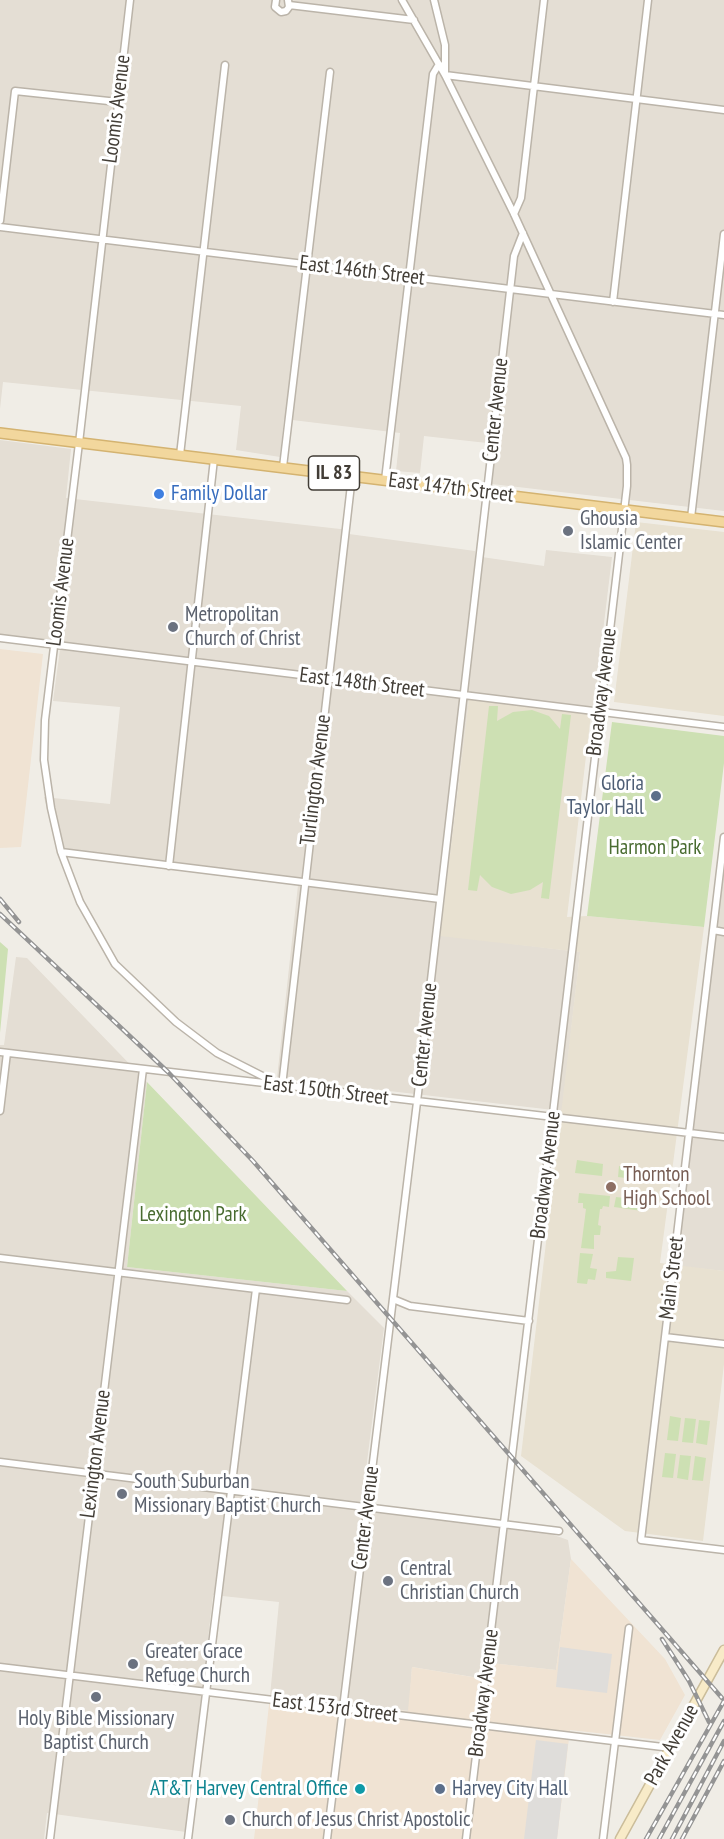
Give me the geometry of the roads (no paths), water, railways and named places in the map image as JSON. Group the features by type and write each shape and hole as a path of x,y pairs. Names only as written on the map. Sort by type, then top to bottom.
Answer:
{"main road":[{"name":"East 147th Street","path":"0,433 724,522"}],"street":[{"name":"Loomis Avenue","path":"130,0 45,720 44,760 51,808 62,852 80,902 116,964 176,1022 217,1053 282,1086"},
{"path":"276,0 275,7 281,12 288,9 289,2 414,20"},
{"name":"Broadway Avenue","path":"402,0 445,75 523,233 626,458 627,486 466,1839"},
{"path":"434,0 445,45 445,75 724,110"},
{"path":"514,214 521,198 544,0"},
{"path":"613,302 648,0"},
{"path":"386,480 433,74 439,64"},
{"path":"180,455 225,65"},
{"path":"284,467 330,72"},
{"path":"0,220 15,91 118,102"},
{"name":"East 146th Street","path":"0,226 724,315"},
{"name":"Center Avenue","path":"327,1839 417,1102 514,256 523,233"},
{"path":"691,518 724,234"},
{"path":"169,866 214,459"},
{"name":"Turlington Avenue","path":"282,1086 352,476"},
{"name":"East 148th Street","path":"0,638 724,727"},
{"name":"Main Street","path":"724,837 641,1540 724,1550"},
{"path":"62,852 440,899"},
{"path":"713,930 724,932"},
{"path":"0,1111 4,1052"},
{"name":"East 150th Street","path":"4,1052 724,1137"},
{"name":"Lexington Avenue","path":"50,1839 142,1069"},
{"path":"0,1258 347,1300"},
{"path":"188,1839 256,1289"},
{"path":"393,1299 410,1306 529,1321"},
{"path":"665,1337 724,1344"},
{"path":"0,1462 559,1530"},
{"path":"603,1839 629,1628"},
{"name":"Park Avenue","path":"620,1839 724,1650"},
{"name":"East 153rd Street","path":"0,1667 671,1748"}],"railway":[{"path":"0,899 19,922"},
{"path":"0,914 168,1072 253,1161 722,1698"},
{"path":"662,1639 689,1681 709,1722"},
{"path":"646,1839 724,1701"},
{"path":"659,1839 724,1721"},
{"path":"672,1839 724,1741"},
{"path":"682,1839 724,1761"}],"place":[{"name":"Family Dollar","path":"159,494"},
{"name":"Ghousia Islamic Center","path":"568,531"},
{"name":"Metropolitan Church of Christ","path":"173,627"},
{"name":"Gloria Taylor Hall","path":"656,796"},
{"name":"Thornton High School","path":"611,1187"},
{"name":"South Suburban Missionary Baptist Church","path":"122,1494"},
{"name":"Central Christian Church","path":"388,1581"},
{"name":"Greater Grace Refuge Church","path":"133,1664"},
{"name":"Holy Bible Missionary Baptist Church","path":"96,1697"},
{"name":"AT&T Harvey Central Office","path":"360,1789"},
{"name":"Harvey City Hall","path":"440,1789"},
{"name":"Church of Jesus Christ Apostolic","path":"230,1820"}],"park label":[{"name":"Harmon Park","path":"655,848"},
{"name":"Lexington Park","path":"193,1215"}]}
